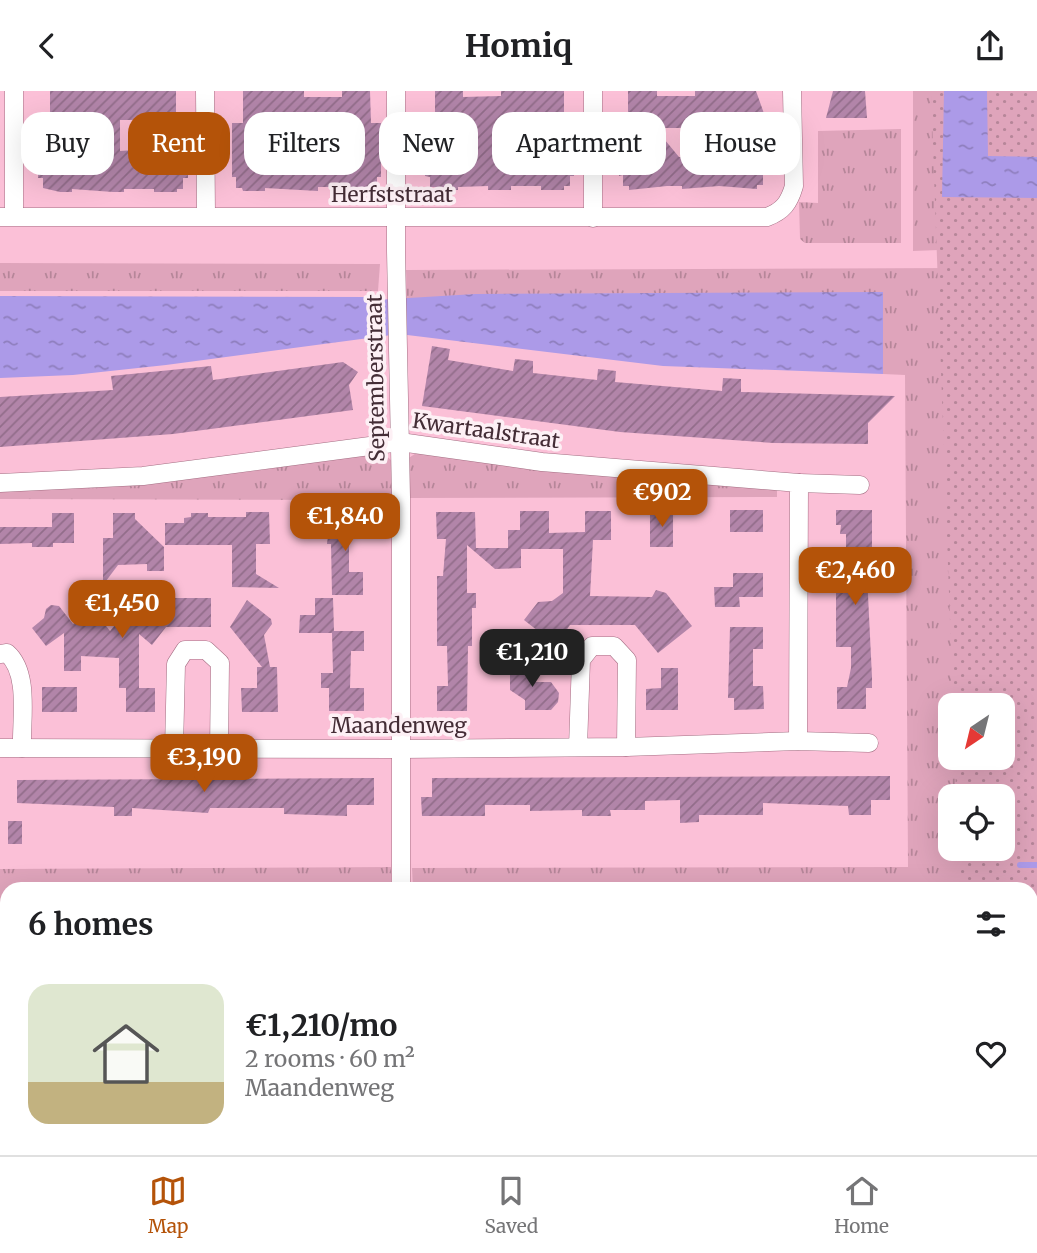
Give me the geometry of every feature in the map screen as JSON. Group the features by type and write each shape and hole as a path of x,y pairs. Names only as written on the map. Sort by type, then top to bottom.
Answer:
{"street":[{"path":"7,216 14,91"},
{"path":"205,91 206,215"},
{"name":"Septemberstraat","path":"396,91 401,882"},
{"path":"593,91 593,218"},
{"name":"Herfststraat","path":"7,216 767,217 782,210 790,200 794,186 792,91"},
{"name":"Kwartaalstraat","path":"0,483 143,476 400,442 555,464 799,483 860,485"},
{"path":"798,741 799,483"},
{"path":"578,747 580,660 592,646 614,646 627,660 626,747"},
{"path":"174,749 176,664 186,649 206,650 220,663 219,750"},
{"path":"0,654 7,653 16,661 21,673 22,748"},
{"name":"Maandenweg","path":"0,748 400,749 626,747 798,741 869,743"}],"green space":[{"path":"913,91 944,91 992,248 913,251"},
{"path":"931,91 1037,91 1037,882 959,882 958,861 1015,861 1015,784 956,784 955,770 1015,770 1015,693 953,693"},
{"path":"901,129 901,243 805,243 800,239 799,202 818,203 818,131"},
{"path":"0,263 380,264 378,291 0,291"},
{"path":"957,268 959,693 938,693 938,770 959,770 959,784 938,784 938,861 960,861 960,882 413,882 412,868 908,867 905,375 883,374 883,293 475,294 407,300 406,270"},
{"path":"382,452 392,461 396,500 0,499 0,492 247,472"},
{"path":"418,452 569,473 777,488 777,497 406,498 407,459"},
{"path":"391,867 391,882 0,882 0,869"}],"water":[{"path":"944,91 987,91 988,156 1037,157 1037,198 942,197"},
{"path":"883,292 883,374 663,366 399,334 166,365 73,375 0,378 0,296 371,297 375,300 475,294"}],"building":[{"path":"50,91 176,91 176,112 128,112 128,120 120,120 120,151 128,150 128,175 188,175 188,178 183,178 183,189 177,189 177,192 154,192 154,189 124,189 124,192 113,192 72,189 72,192 60,192 43,188 43,178 38,178 38,175 114,175 114,112 50,112"},
{"path":"243,91 304,91 304,97 342,97 342,91 370,91 371,123 379,123 381,177 377,177 377,187 370,187 371,190 348,191 348,187 318,187 318,191 265,188 265,191 243,191 242,188 236,188 236,177 232,177 232,123 243,123"},
{"path":"435,91 463,91 463,97 501,96 501,91 564,91 564,112 492,112 492,175 574,175 570,176 570,186 564,186 564,190 541,190 541,186 511,186 511,190 488,190 488,186 458,187 458,190 436,190 436,187 430,187 430,177 425,175 478,175 478,112 435,112"},
{"path":"628,91 657,91 657,96 695,96 695,91 756,91 763,112 680,112 680,128 666,128 666,112 628,112"},
{"path":"833,91 865,91 867,118 826,118"},
{"path":"666,141 680,157 680,175 763,175 763,185 757,185 757,189 719,186 682,189 682,186 667,186 629,190 629,186 623,186 623,175 666,175"},
{"path":"432,346 450,349 448,360 513,371 515,359 533,361 533,373 597,380 598,369 616,371 615,382 722,391 723,378 741,379 741,392 895,396 868,423 868,444 774,443 620,432 422,406"},
{"path":"343,362 358,372 349,385 353,410 173,434 0,447 0,397 113,390 111,376 211,366 213,380"},
{"path":"730,510 763,510 763,532 730,532"},
{"path":"836,510 872,510 872,553 866,554 872,688 866,688 866,709 837,709 837,687 847,687 851,647 836,647 836,574 846,574 846,534 840,534 841,525 836,525"},
{"path":"520,511 549,511 549,533 585,532 585,511 611,511 611,540 593,540 590,596 652,597 656,590 666,593 692,626 658,653 635,625 570,625 556,645 524,620 538,602 552,601 563,593 563,549 521,549 521,568 495,569 467,545 467,593 476,593 476,608 472,608 472,646 468,646 467,711 437,711 437,686 448,686 447,646 437,646 437,576 443,576 446,539 437,539 436,512 475,512 476,548 508,548 508,530 520,530"},
{"path":"650,511 673,511 673,547 650,547"},
{"path":"246,512 269,512 270,544 256,544 256,574 279,588 232,587 232,545 165,545 165,523 184,523 184,518 191,517 191,513 208,513 208,517 246,517"},
{"path":"331,512 363,512 363,535 349,535 349,572 363,572 363,595 332,595 331,544 327,544"},
{"path":"52,513 74,513 74,543 53,543 53,547 32,547 32,543 0,544 0,527 52,527"},
{"path":"113,513 135,513 135,519 164,547 164,571 147,571 147,564 118,565 103,585 103,538 113,538"},
{"path":"733,573 763,573 763,597 739,597 740,607 715,607 714,587 733,587"},
{"path":"169,598 211,598 211,627 166,627 152,645 139,634 139,688 155,688 155,712 126,712 126,688 119,688 119,658 81,656 81,671 64,671 64,633 46,646 32,628 44,618 46,609 51,605 59,606 73,624 93,609 110,631 120,619 125,623 139,606 146,612 169,606"},
{"path":"315,598 333,598 334,631 364,631 364,651 351,651 350,688 364,688 364,711 329,711 329,688 321,688 321,673 333,673 332,633 299,633 300,615 315,615"},
{"path":"247,600 271,619 272,624 264,635 270,667 277,667 278,712 242,712 241,688 257,688 257,667 262,667 230,627"},
{"path":"730,627 763,627 763,649 753,649 753,686 763,686 764,709 734,710 734,698 728,698"},
{"path":"531,663 531,682 551,682 559,693 558,702 551,710 525,710 525,700 510,690 510,664"},
{"path":"661,668 678,668 678,710 646,710 646,689 661,688"},
{"path":"42,687 77,687 77,712 42,712"},
{"path":"890,776 890,800 871,800 871,815 849,815 848,806 763,803 763,815 699,815 699,822 680,823 680,800 645,801 645,810 610,810 611,816 582,816 582,810 530,811 530,805 485,805 485,816 422,816 421,797 432,797 432,778"},
{"path":"374,778 374,805 347,805 347,816 284,814 284,808 210,808 208,813 132,808 132,816 114,816 114,807 17,803 17,780"},
{"path":"8,821 22,821 22,844 8,844"}],"waterway":[{"path":"1020,865 1037,865"}]}
